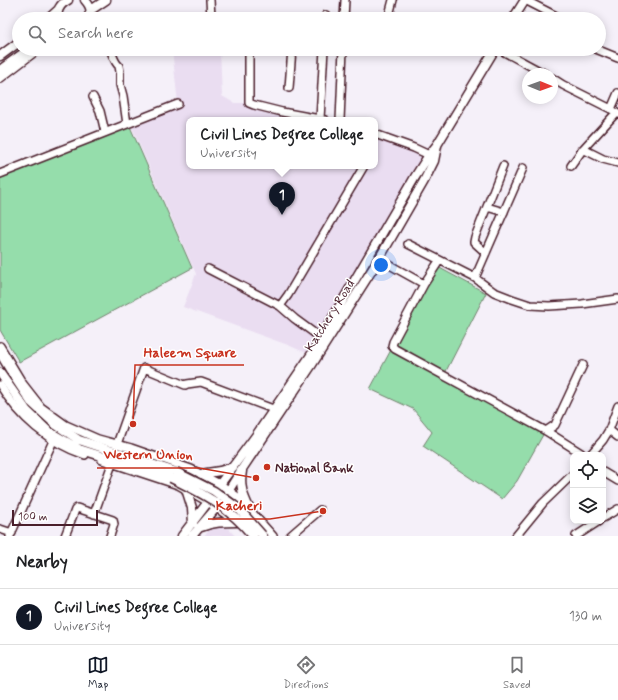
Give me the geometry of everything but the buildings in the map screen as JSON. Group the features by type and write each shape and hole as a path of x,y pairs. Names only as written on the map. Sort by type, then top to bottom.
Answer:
{"main road":[{"path":"58,12 60,6 68,0"},
{"path":"85,0 89,5 90,12"},
{"path":"94,12 106,0"},
{"path":"517,12 523,1"},
{"path":"0,56 12,47"},
{"path":"0,65 12,55"},
{"path":"0,70 19,56"},
{"path":"0,78 29,56"},
{"name":"Katchery Road","path":"196,525 216,508 229,490 324,340 358,283 383,232 415,177 437,145 490,56"},
{"name":"Katchery Road","path":"358,283 379,259 424,182 434,160 437,145"},
{"path":"415,177 424,182"},
{"path":"383,232 392,237"},
{"path":"0,352 14,378 31,402 56,425 80,440 214,491 239,509 263,536"},
{"name":"Katchery Road","path":"196,525 208,502 220,484 255,437 273,409 308,365"},
{"path":"0,374 26,410 48,431 79,449 173,475 233,515 253,536"},
{"path":"201,474 233,467"},
{"path":"242,469 240,479 241,488 243,496 251,512"},
{"path":"186,489 196,525 192,536"},
{"path":"182,536 196,525 216,522 237,522"}],"street":[{"path":"210,0 211,12"},
{"path":"344,12 345,0"},
{"path":"390,12 393,0"},
{"path":"523,1 547,12"},
{"path":"606,53 618,58"},
{"path":"113,56 119,66 120,85 127,124"},
{"path":"249,56 249,103 308,117"},
{"path":"289,88 291,56"},
{"path":"323,117 324,56"},
{"path":"340,117 343,56"},
{"path":"512,56 534,68"},
{"path":"558,82 615,112"},
{"path":"571,166 583,149 615,112 618,93"},
{"path":"93,97 100,111 105,132"},
{"path":"0,174 178,104"},
{"path":"378,135 429,155"},
{"path":"583,149 603,159 618,163"},
{"path":"486,253 474,242 503,166"},
{"path":"475,278 523,168"},
{"path":"280,306 362,169"},
{"path":"487,207 504,212"},
{"path":"408,244 475,278 494,292 512,300 530,305 549,306 582,304 618,299"},
{"path":"379,259 424,284"},
{"path":"439,261 424,284 393,342 392,346 394,349 546,431 581,452"},
{"path":"208,269 280,306 324,340"},
{"path":"0,346 23,384 41,407 66,425 98,439 184,467 220,484 238,497 273,536"},
{"path":"546,431 555,425 583,365"},
{"path":"117,444 144,368 185,385 201,382 273,409"},
{"path":"0,385 23,417 53,441 72,451 178,485 208,502 237,522 248,536"},
{"path":"593,452 609,430 618,406"},
{"path":"609,430 618,437"},
{"path":"0,529 11,535 53,441"},
{"path":"94,514 112,464"},
{"path":"606,474 618,482"},
{"path":"516,536 543,503 570,477"},
{"path":"65,536 77,508 113,520 114,524 110,536"},
{"path":"606,516 618,509"},
{"path":"290,536 320,510"},
{"path":"578,535 594,524"}],"shaded area":[{"path":"173,56 220,56 222,96 234,103 249,103 312,117 186,117 186,169 378,169 378,135 429,155 311,355 288,345 183,307 196,274 130,123 178,104"},
{"path":"212,527 228,528 235,536 204,536"}],"green space":[{"path":"128,122 192,268 19,362 0,330 0,175"},
{"path":"436,266 486,293 443,377 544,433 517,481 502,499 423,446 432,432 413,409 370,389"}],"place":[{"name":"Civil Lines Degree College","path":"282,215"},
{"name":"Haleem Square","path":"133,424"},
{"name":"National Bank","path":"267,467"},
{"name":"Western Union","path":"256,478"},
{"name":"Kacheri","path":"323,511"}]}
